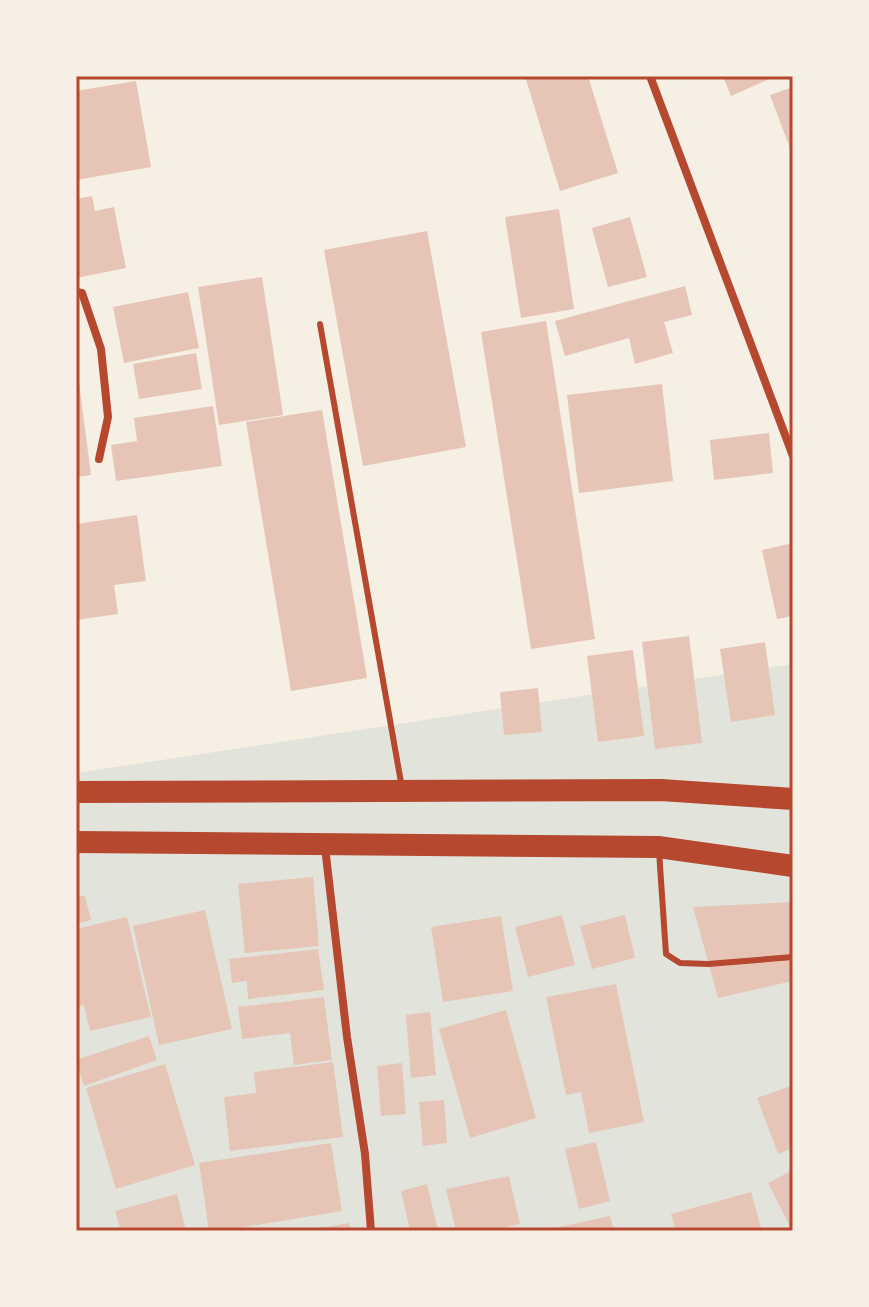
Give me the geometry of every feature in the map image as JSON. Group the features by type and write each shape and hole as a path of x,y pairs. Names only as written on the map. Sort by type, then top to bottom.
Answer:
{"highway":[{"path":"76,792 661,790 793,799"},
{"path":"76,842 658,847 793,866"}],"street":[{"path":"650,76 793,456"},
{"path":"76,292 82,293 101,349 108,417 99,459"},
{"path":"325,844 347,1037 365,1154 371,1231"}],"lane":[{"path":"320,324 403,792"},
{"path":"658,847 666,954 680,963 708,964 793,957"}],"shaded area":[{"path":"793,664 793,1231 76,1231 76,773"}],"building":[{"path":"525,76 588,76 618,173 560,191"},
{"path":"723,76 776,76 731,96"},
{"path":"136,81 151,167 76,180 76,91"},
{"path":"793,87 793,156 770,95"},
{"path":"92,196 95,211 114,207 126,268 76,278 76,199"},
{"path":"559,209 574,309 521,318 505,217"},
{"path":"630,217 647,277 608,287 592,228"},
{"path":"427,231 466,447 363,466 324,250"},
{"path":"262,277 283,415 219,425 198,287"},
{"path":"685,286 692,315 664,322 673,353 635,364 629,338 565,356 555,321"},
{"path":"188,292 199,348 124,363 113,307"},
{"path":"546,321 595,639 531,649 481,332"},
{"path":"196,353 202,389 139,399 133,364"},
{"path":"76,375 91,475 76,477"},
{"path":"662,384 673,481 579,493 567,395"},
{"path":"213,406 222,466 116,481 111,445 137,441 134,418"},
{"path":"322,410 367,678 291,691 246,422"},
{"path":"769,433 773,473 714,480 710,440"},
{"path":"137,515 146,581 114,585 118,614 76,620 76,524"},
{"path":"793,543 793,616 777,619 762,550"},
{"path":"689,636 702,743 655,749 642,642"},
{"path":"765,642 775,715 731,722 720,649"},
{"path":"633,650 644,736 598,742 587,656"},
{"path":"538,688 542,732 504,735 500,692"},
{"path":"313,877 319,946 245,953 238,884"},
{"path":"76,896 85,896 91,920 76,924"},
{"path":"793,902 793,981 718,998 693,907"},
{"path":"205,910 232,1029 159,1045 133,926"},
{"path":"562,915 575,965 528,977 515,927"},
{"path":"625,915 635,958 592,969 580,926"},
{"path":"501,916 513,991 443,1002 431,927"},
{"path":"127,917 151,1017 90,1031 84,1005 76,1007 76,929"},
{"path":"318,949 324,990 248,999 247,981 232,983 229,959"},
{"path":"616,984 644,1122 589,1133 581,1092 566,1095 546,997"},
{"path":"324,997 332,1060 294,1065 290,1033 242,1039 238,1007"},
{"path":"506,1010 536,1118 470,1138 439,1029"},
{"path":"430,1012 436,1075 411,1078 406,1015"},
{"path":"149,1036 157,1060 84,1086 76,1060"},
{"path":"333,1062 343,1137 230,1151 224,1097 256,1093 254,1072"},
{"path":"402,1063 406,1114 381,1116 377,1066"},
{"path":"165,1064 195,1165 116,1189 86,1088"},
{"path":"793,1085 793,1148 778,1154 757,1098"},
{"path":"444,1100 447,1143 423,1146 419,1102"},
{"path":"596,1142 610,1201 579,1209 565,1149"},
{"path":"331,1143 342,1211 209,1231 199,1163"},
{"path":"793,1170 793,1231 792,1231 768,1183"},
{"path":"509,1176 520,1224 490,1231 456,1231 446,1189"},
{"path":"427,1184 438,1231 410,1231 401,1191"},
{"path":"751,1192 762,1231 676,1231 671,1214"},
{"path":"177,1194 186,1231 121,1231 115,1211"},
{"path":"610,1216 614,1231 545,1231 545,1230"},
{"path":"349,1223 351,1231 313,1231 313,1229"}]}
